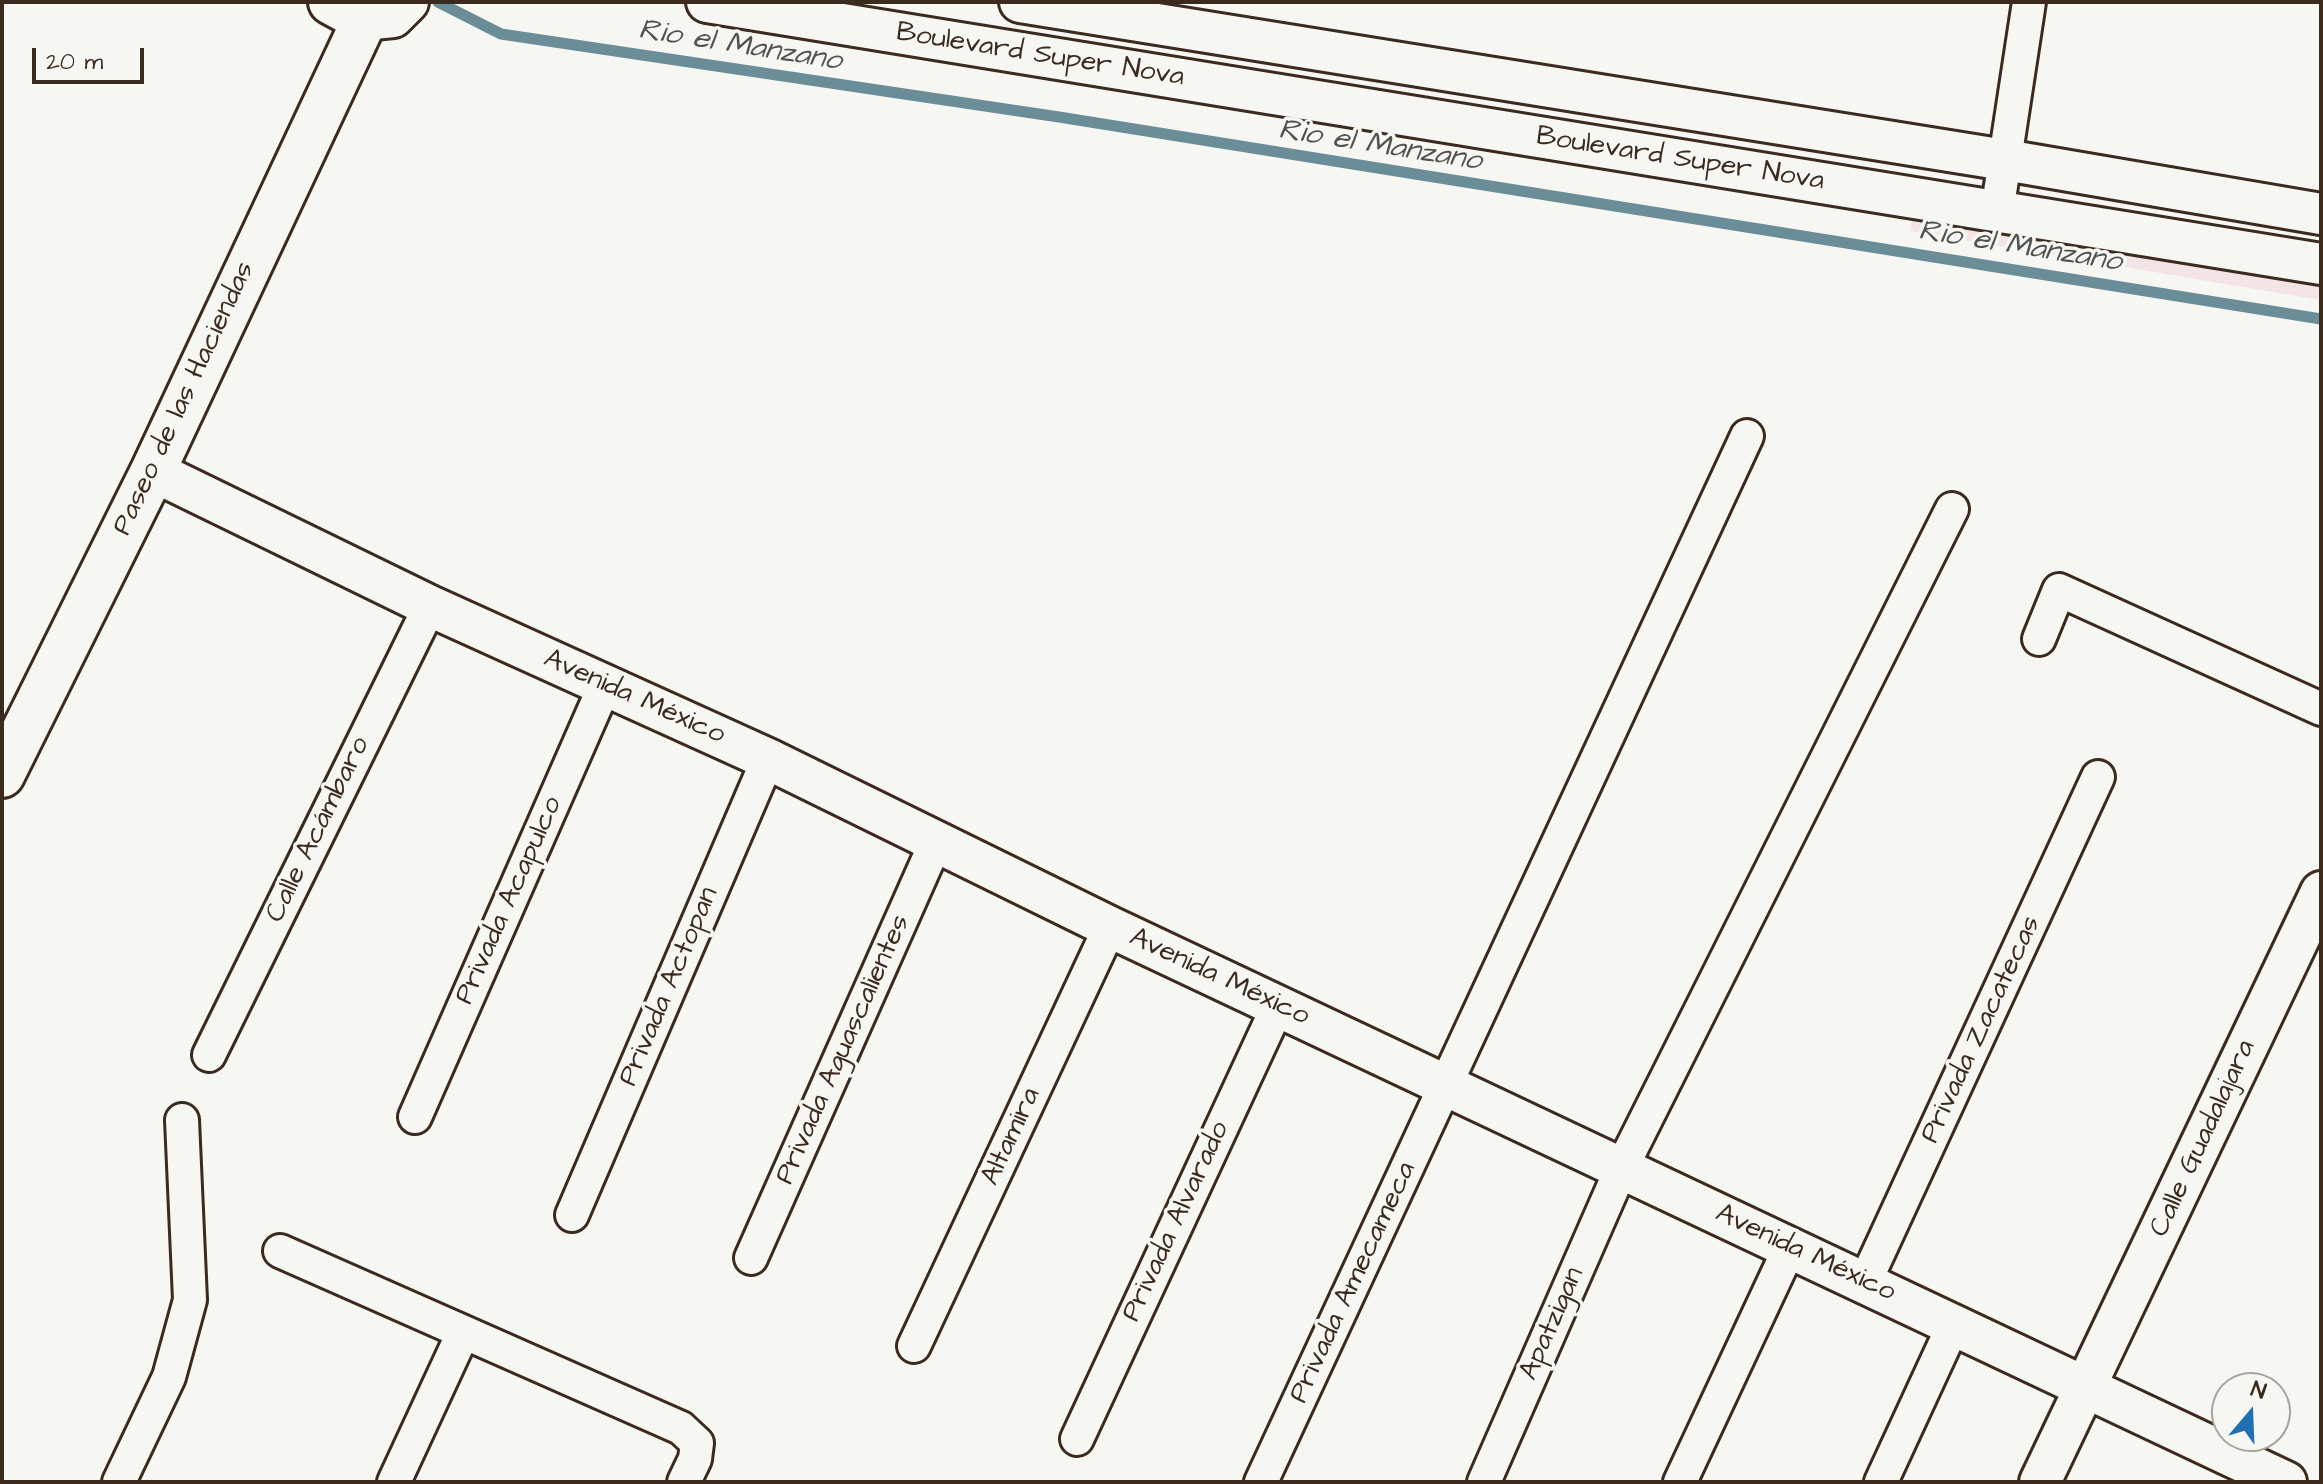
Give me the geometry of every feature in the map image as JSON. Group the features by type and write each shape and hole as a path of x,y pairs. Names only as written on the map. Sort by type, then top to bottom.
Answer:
{"main road":[{"name":"Paseo de las Haciendas","path":"2,775 153,471 369,6"}],"street":[{"name":"Boulevard Super Nova","path":"707,2 2321,264"},
{"name":"Boulevard Super Nova","path":"1020,2 2005,160 2321,214"},
{"path":"1997,212 2029,2"},
{"name":"Privada Amecameca","path":"1261,1482 1747,436"},
{"name":"Avenida México","path":"153,471 430,606 768,759 1110,927 2286,1482"},
{"name":"Apatzigan","path":"1484,1482 1622,1167 1952,509"},
{"path":"2039,639 2059,590 2321,709"},
{"name":"Calle Acámbaro","path":"209,1055 430,606"},
{"name":"Privada Acapulco","path":"415,1117 605,685"},
{"name":"Privada Actopan","path":"572,1215 768,759"},
{"name":"Privada Zacatecas","path":"1865,1282 2098,777"},
{"name":"Privada Aguascalientes","path":"751,1258 936,842"},
{"name":"Calle Guadalajara","path":"2040,1482 2321,892"},
{"name":"Altamira","path":"914,1346 1110,927"},
{"name":"Privada Alvarado","path":"1077,1439 1278,1006"},
{"path":"119,1482 169,1377 190,1300 182,1120"},
{"path":"1680,1482 1790,1247"},
{"path":"280,1251 681,1428 697,1443 695,1459 684,1482"},
{"path":"1881,1482 1954,1324"},
{"path":"394,1482 463,1333"}],"shaded area":[{"path":"1918,180 2321,248 2321,300 1910,231"}],"waterway":[{"name":"Rio el Manzano","path":"438,2 501,34 1059,117 2321,319"}]}
